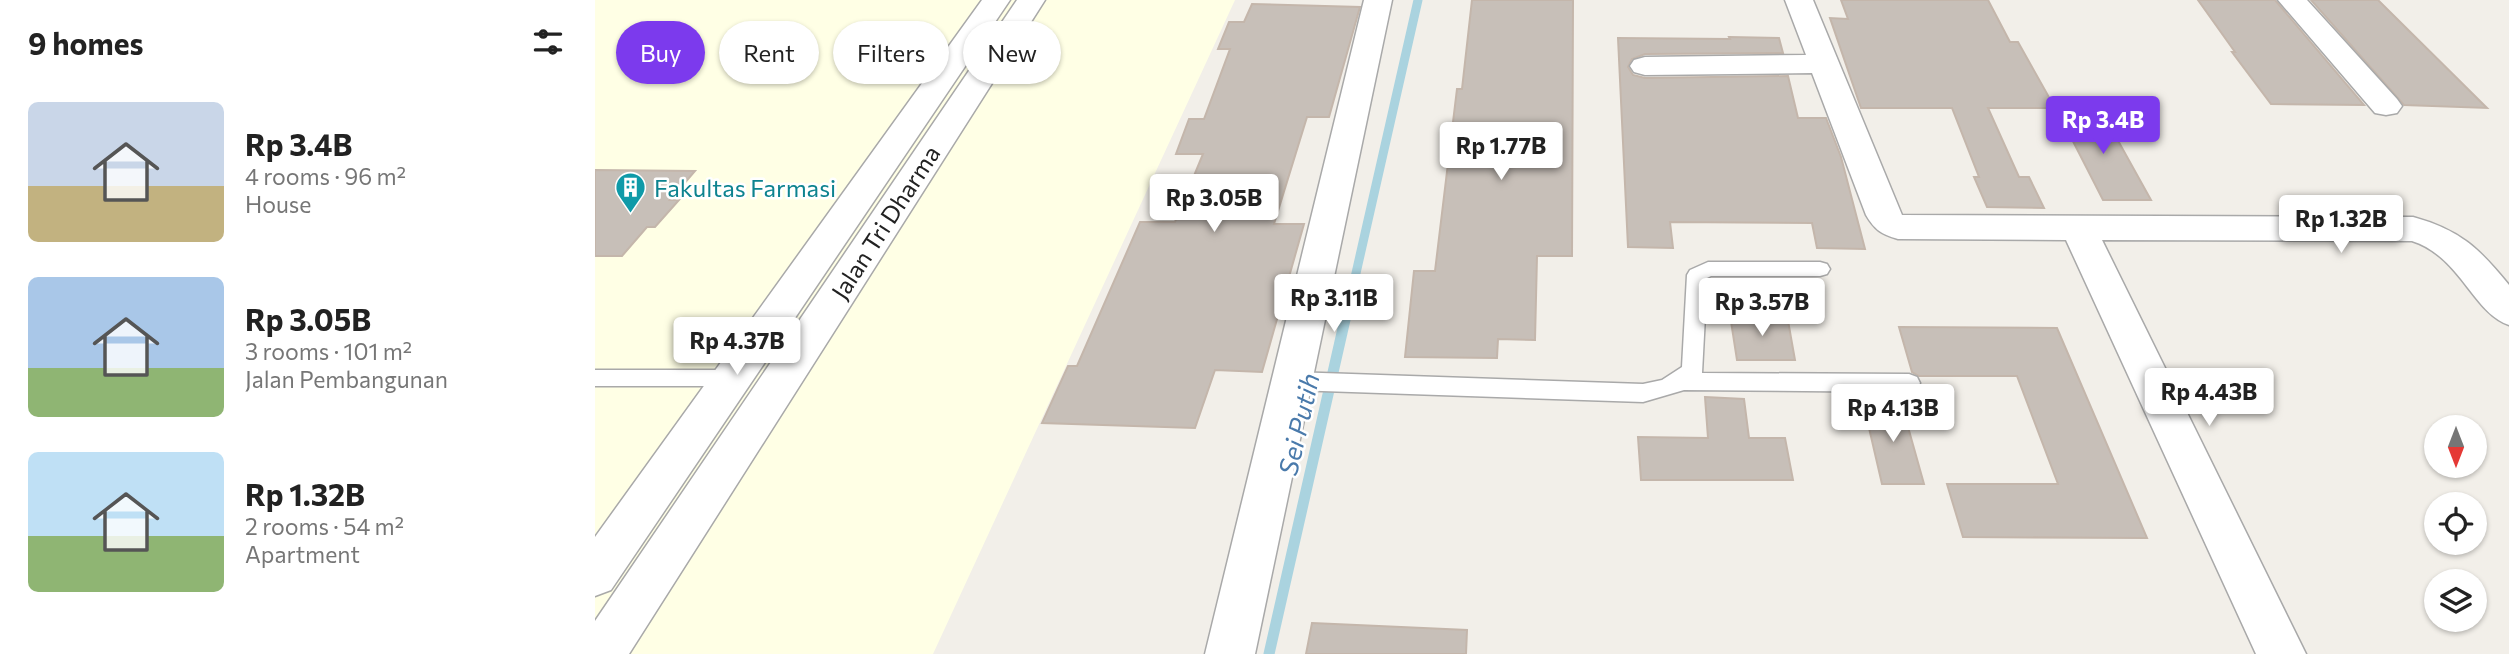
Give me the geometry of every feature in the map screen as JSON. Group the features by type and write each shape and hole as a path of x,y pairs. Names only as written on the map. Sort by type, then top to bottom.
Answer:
{"street":[{"name":"Jalan Tri Dharma","path":"595,575 996,0"},
{"name":"Jalan Tri Dharma","path":"601,654 1031,0"},
{"path":"1230,654 1317,383 1378,0"},
{"path":"1799,0 1883,215 1889,223 1898,227 2413,229 2440,237 2456,248 2509,312"},
{"path":"2292,0 2386,106"},
{"path":"1645,66 1824,64"},
{"path":"2079,229 2281,654"},
{"path":"724,393 763,408"}],"lane":[{"path":"1683,381 1693,370 1697,275 1708,269 1820,269"},
{"path":"595,378 724,393"},
{"path":"1317,383 1643,393 1664,389 1683,381 1909,383"}],"shaded area":[{"path":"595,0 1235,0 933,654 595,654"}],"building":[{"path":"1472,0 1573,0 1572,256 1537,256 1535,340 1498,339 1497,358 1405,357 1414,271 1435,271 1457,89 1462,89"},
{"path":"1841,0 1988,0 2010,42 2018,42 2055,108 1988,108 2019,177 2029,177 2044,208 1987,207 1974,177 1979,177 1952,108 1861,108 1830,18 1848,19"},
{"path":"2198,0 2275,0 2364,105 2271,104"},
{"path":"2311,0 2378,0 2487,108 2404,105"},
{"path":"1252,4 1360,7 1329,117 1307,117 1274,224 1304,224 1262,372 1215,370 1195,428 1042,423 1068,366 1077,366 1140,222 1175,222 1203,154 1176,154 1189,119 1204,119 1230,49 1218,49 1229,22 1244,22"},
{"path":"1729,37 1779,38 1783,53 1645,54 1632,59 1628,67 1633,75 1645,78 1788,76 1798,118 1826,118 1841,157 1865,249 1817,248 1812,223 1670,222 1673,248 1628,247 1618,38 1730,39"},
{"path":"2057,110 2101,110 2151,200 2103,200"},
{"name":"Fakultas Farmasi","path":"595,170 695,171 670,200 679,200 655,227 647,227 622,256 595,256"},
{"path":"1730,315 1787,315 1795,360 1737,360"},
{"path":"1899,327 2057,328 2147,538 1963,537 1947,484 2058,484 2017,376 1919,376 1912,372"},
{"path":"1705,397 1744,399 1749,438 1785,438 1793,480 1641,480 1638,437 1708,438"},
{"path":"1863,402 1901,402 1924,484 1882,484"},
{"path":"1312,623 1467,630 1466,654 1306,654"}],"waterway":[{"name":"Sei Putih","path":"1354,282 1418,0"},
{"name":"Sei Putih","path":"1269,654 1354,280"}],"place":[{"name":"Fakultas Farmasi","path":"631,214"}]}
